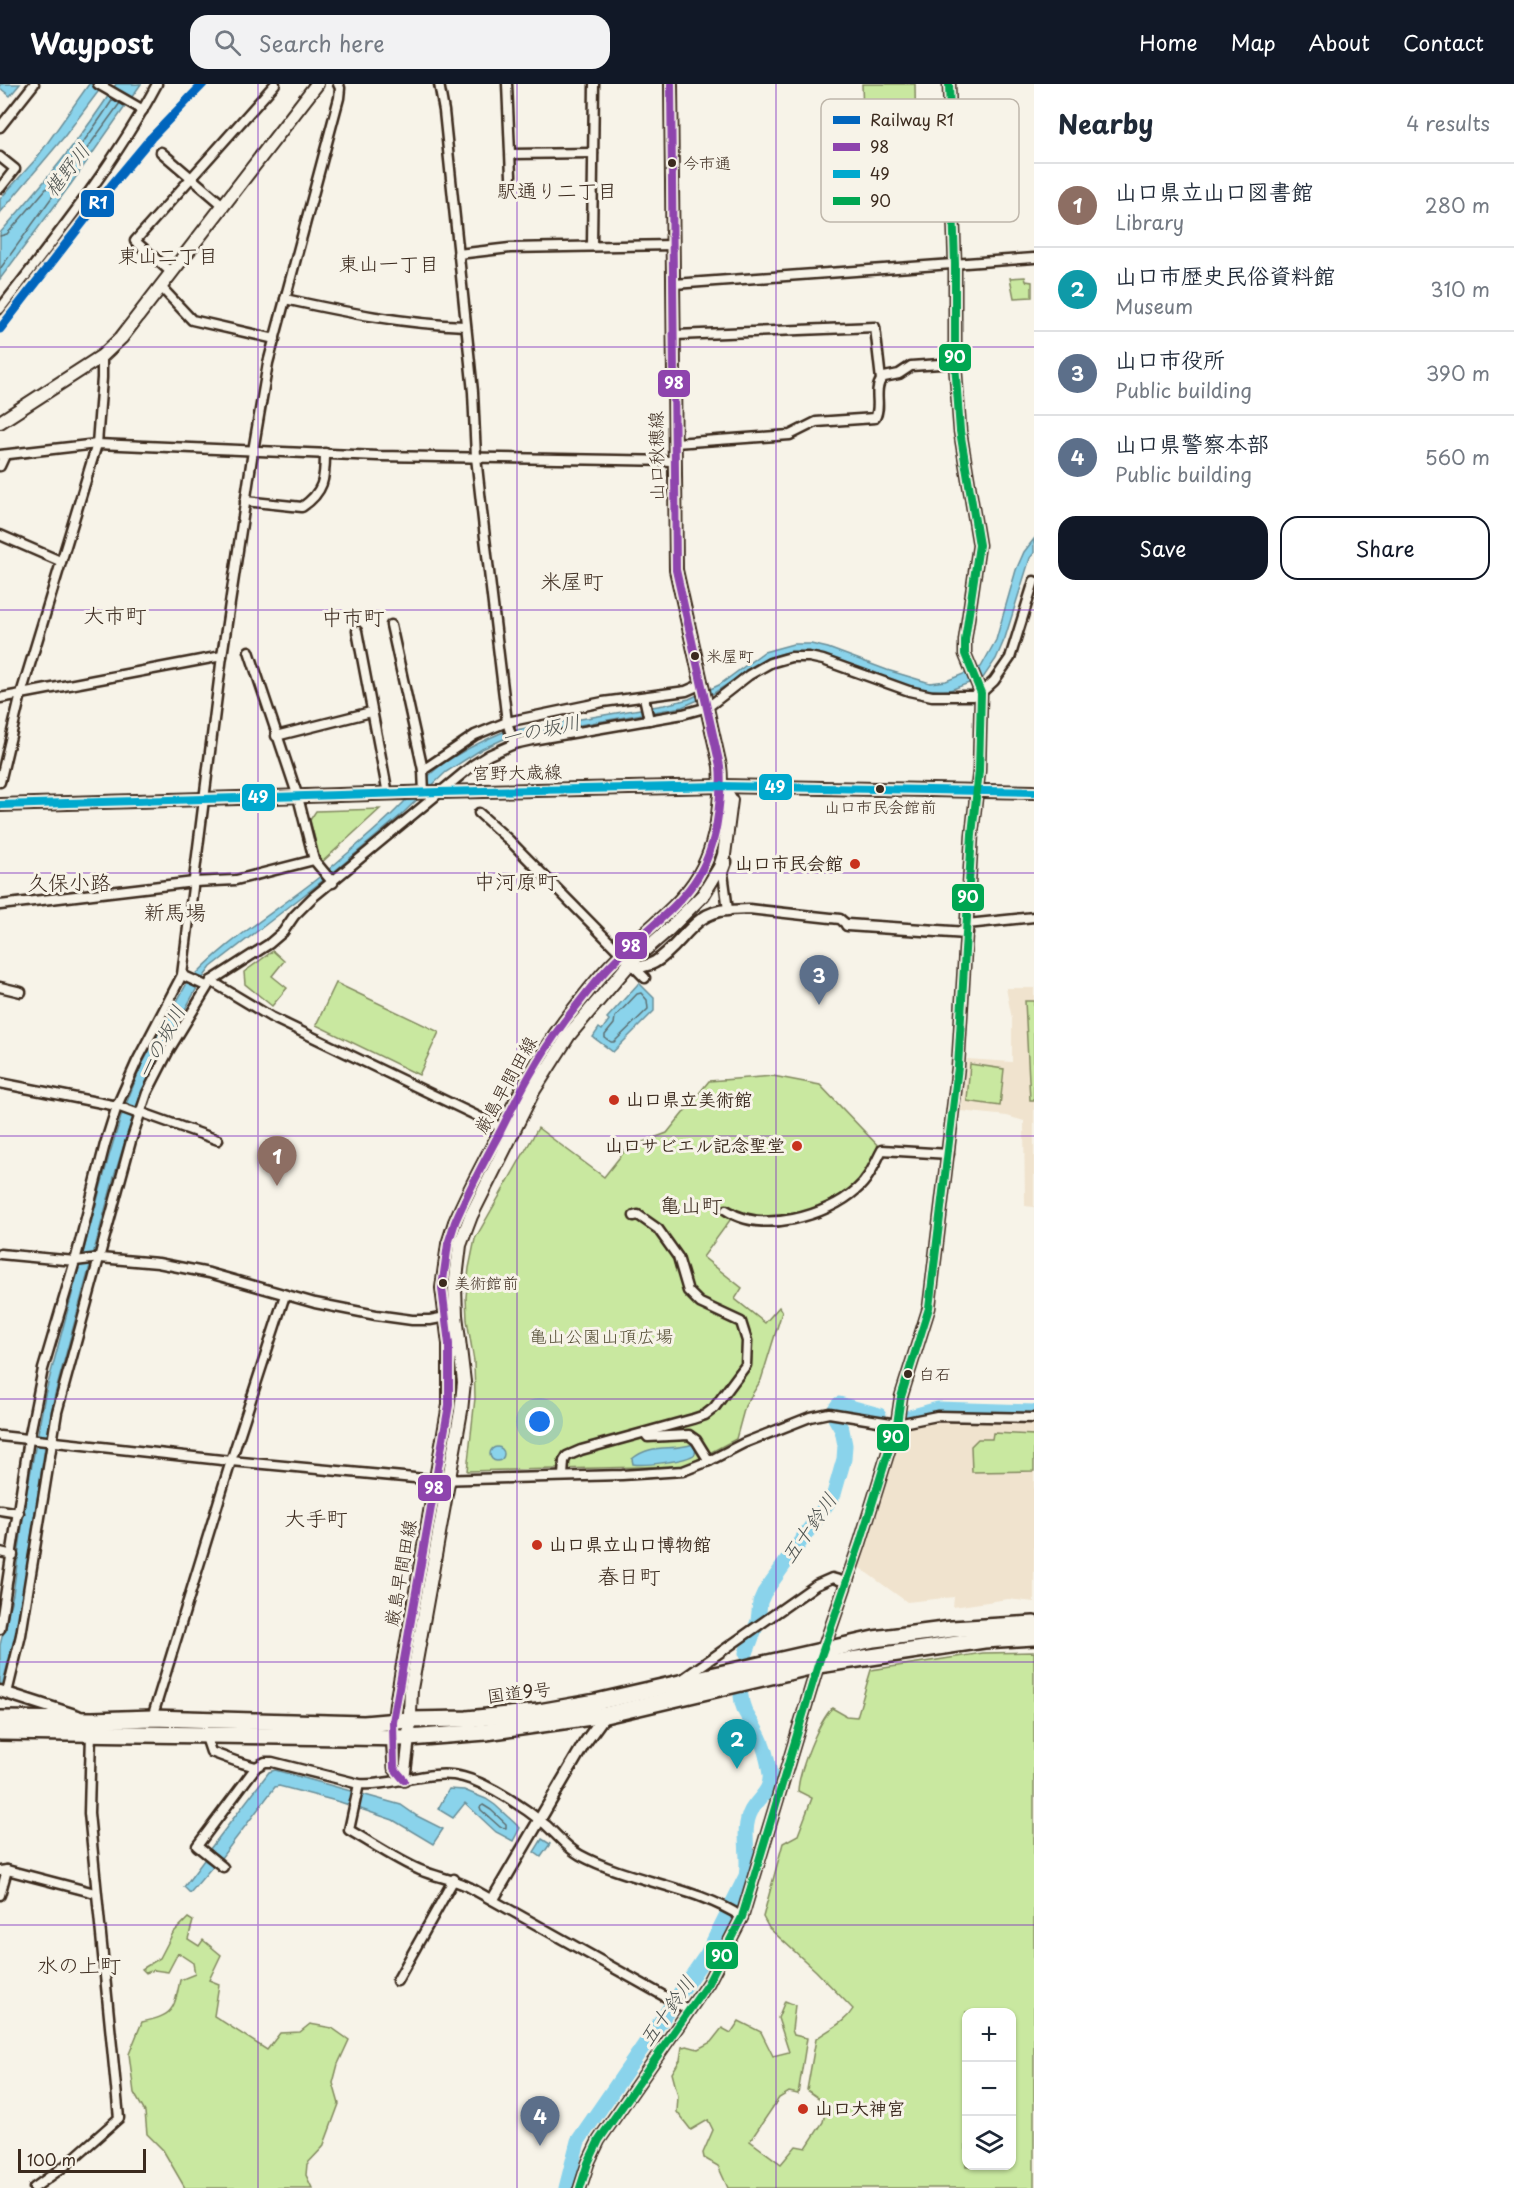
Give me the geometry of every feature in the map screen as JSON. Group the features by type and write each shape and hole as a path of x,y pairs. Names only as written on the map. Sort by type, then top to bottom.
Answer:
{"highway":[{"name":"国道9号","path":"0,1732 92,1727 152,1718 364,1724 467,1719 539,1712 629,1695 874,1639 952,1629 1034,1624"},
{"name":"国道9号","path":"0,1719 205,1734 409,1738 486,1732 605,1715 818,1665 984,1640 1034,1637"}],"main road":[{"path":"0,422 102,356 121,338 317,84"},
{"name":"山口秋穂線","path":"671,84 676,570 708,707 722,786"},
{"name":"宮野大歳線","path":"0,805 722,786 1034,792"},
{"name":"厳島早間田線","path":"409,1738 401,1721 449,1394 450,1316 460,1245 471,1216 549,1064 588,1011 703,895 720,867 726,842 731,800 722,786"},
{"name":"厳島早間田線","path":"392,1737 401,1721 411,1689 450,1478 464,1382 442,1288 448,1244 464,1202 542,1053 590,989 622,953 669,912 700,876 716,834 722,786"}],"street":[{"path":"0,127 34,84"},
{"path":"98,84 140,108"},
{"path":"0,309 73,214 130,131 140,108 157,84"},
{"path":"172,273 135,242 274,84"},
{"path":"0,1629 5,1574 13,1555 43,1369 77,1261 118,1107 136,1061 184,976 222,656 268,363 339,98 338,84"},
{"path":"439,84 444,111 473,392 476,457 508,724 514,744"},
{"path":"507,84 511,176"},
{"path":"592,245 594,84"},
{"path":"949,84 950,99"},
{"path":"161,152 224,206"},
{"path":"511,154 593,153"},
{"path":"0,157 15,169 0,188"},
{"path":"580,2188 599,2140 708,1983 738,1915 897,1424 901,1397 929,1308 958,1067 972,834 979,771 980,690 965,654 965,640 979,545 960,432 955,363 954,222"},
{"path":"458,254 510,248 673,245"},
{"path":"674,284 1034,258"},
{"path":"161,287 192,320 275,339"},
{"path":"285,299 377,318 465,327"},
{"path":"675,335 875,327 881,380"},
{"path":"0,782 21,694 97,444 102,356"},
{"path":"675,443 790,435 816,422 875,418 878,413 877,386 884,377 899,374 911,366 955,363"},
{"path":"0,466 2,455 97,444 325,453 675,460"},
{"path":"245,501 302,507 315,498 321,487 325,453"},
{"path":"0,535 60,561"},
{"path":"34,2188 66,2165 119,2118 95,1893 89,1813 92,1727 3,1692 21,1635 49,1441 138,1113 169,1050 206,984 269,944 283,932 294,916 312,898 438,792 489,755 514,744 708,707 749,675 770,663 791,657 823,660 909,691 932,696 974,696 994,681 1010,658 1034,581"},
{"path":"391,625 423,775 424,793"},
{"path":"357,631 388,794"},
{"path":"249,651 298,797 314,860 332,882"},
{"path":"0,698 222,656"},
{"path":"423,775 476,735 508,724 603,702 645,700 686,691 702,684"},
{"path":"645,700 648,718"},
{"path":"276,736 371,712"},
{"path":"479,813 509,840 645,978"},
{"path":"726,842 729,855 723,873 728,910"},
{"path":"0,905 194,882 236,880 314,860"},
{"path":"634,965 656,961 702,917 718,910 749,909 840,919 847,925 967,929 1034,917"},
{"path":"184,976 206,984 502,1128"},
{"path":"0,987 21,992"},
{"path":"0,1083 118,1107 218,1140"},
{"path":"726,1210 734,1216 766,1221 782,1222 802,1217 834,1205 857,1190 868,1177 882,1149 949,1154"},
{"path":"563,1476 564,1461 567,1456 705,1415 714,1408 746,1365 748,1352 745,1330 741,1322 700,1303 688,1292 678,1257 658,1229 638,1215 633,1216"},
{"path":"0,1254 77,1261 98,1258 158,1263 285,1295 394,1318 430,1320 450,1316"},
{"path":"152,1718 285,1295"},
{"path":"0,1437 436,1480 683,1471 744,1443 829,1413 897,1424 937,1416 1034,1418"},
{"path":"645,1433 648,1437 660,1438 689,1435 696,1440 709,1461"},
{"path":"0,1510 19,1513"},
{"path":"0,1552 13,1555"},
{"path":"676,1684 816,1585 832,1578 846,1582"},
{"path":"492,1899 584,1744 605,1715"},
{"path":"205,1734 211,1752 256,1767"},
{"path":"392,1737 394,1768 405,1780"},
{"path":"405,1780 409,1738"},
{"path":"223,1867 197,1846 256,1767 265,1762 272,1762 358,1787 454,1775 497,1793 540,1820 579,1854 605,1866 724,1906 738,1915"},
{"path":"358,1787 348,1830 418,1869 454,1879 492,1899 689,2010"},
{"path":"0,1895 4,1870 95,1893"},
{"path":"397,1981 454,1879"}],"shaded area":[{"path":"1006,988 1034,988 1034,1207 1025,1206 1024,1121 1007,1116 961,1111 967,1059 1012,1062 1012,1019"},
{"path":"945,1419 1034,1423 1034,1602 1008,1599 953,1607 954,1597 907,1602 860,1568 900,1438 908,1426"}],"green space":[{"path":"862,84 915,84 915,99 862,99"},
{"path":"1025,277 1026,281 1032,282 1032,297 1014,298 1010,278"},
{"path":"380,809 321,863 310,820 316,811"},
{"path":"273,951 284,961 272,976 287,988 272,1006 245,984 244,972"},
{"path":"336,983 439,1032 419,1075 316,1025"},
{"path":"1025,1001 1034,1001 1034,1100 1030,1100"},
{"path":"970,1064 1004,1069 1000,1106 967,1101"},
{"name":"亀山公園山頂広場","path":"773,1076 820,1085 882,1150 868,1177 834,1205 782,1222 733,1216 703,1257 742,1288 735,1299 765,1323 779,1307 782,1312 761,1380 745,1406 736,1439 685,1466 467,1471 475,1398 474,1361 467,1320 466,1297 475,1239 538,1128 604,1177 627,1148 667,1133 709,1081"},
{"path":"993,1433 1034,1435 1034,1471 972,1472 971,1446 978,1439 992,1439"},
{"path":"1034,1652 1034,2188 728,2188 718,2166 704,2158 703,2153 713,2130 708,2120 691,2130 677,2112 678,2096 672,2073 680,2060 682,2047 698,2049 711,2042 722,2028 731,2033 739,2021 761,2032 773,2056 789,2052 778,2018 785,2001 795,2005 792,2030 794,2035 807,2038 798,2094 789,2092 779,2098 750,2141 781,2164 796,2146 806,2148 823,2122 827,2104 807,2090 816,2039 841,2022 853,2009 769,1928 763,1917 783,1843 798,1835 812,1798 798,1791 802,1771 815,1735 832,1708 846,1716 857,1717 871,1670 983,1653"},
{"path":"188,1918 193,1921 188,1939 199,1946 203,1940 221,1955 209,1980 219,1984 214,2016 267,2050 280,2033 300,2032 310,2024 332,2028 349,2040 338,2064 333,2083 339,2104 323,2147 307,2164 306,2175 312,2188 185,2188 163,2150 147,2134 145,2112 134,2093 129,2054 142,2022 166,2014 174,2005 180,1980 195,1974 193,1963 178,1953 168,1972 154,1970 146,1973 142,1969 160,1958 173,1933"}],"water":[{"path":"0,84 20,84 10,96 0,88"},
{"path":"89,84 104,84 64,137 0,213 0,199 36,159"},
{"name":"椹野川","path":"116,84 141,84 71,184 0,279 0,233 75,142"},
{"name":"一の坂川","path":"1034,539 1034,553 1030,558 1005,638 996,659 983,678 941,691 910,687 818,653 784,653 770,657 714,693 682,707 506,738 482,749 446,772 400,816 330,875 211,967 154,1065 135,1109 114,1177 54,1398 18,1624 0,1694 0,1645 13,1594 27,1491 45,1395 121,1117 141,1066 186,985 218,953 310,884 365,839 442,764 476,744 503,732 689,699 719,685 764,652 793,644 811,644 828,648 930,683 946,681 981,667 996,640 1016,570 1024,552"},
{"path":"638,984 654,998 654,1011 613,1052 593,1037 599,1028 602,1030 609,1020 607,1018"},
{"path":"693,1444 696,1447 695,1454 690,1457 665,1462 633,1464 632,1459 647,1451"},
{"path":"494,1447 500,1447 504,1454 500,1461 494,1461 490,1457 490,1451"},
{"path":"275,1770 401,1805 443,1829 433,1844 393,1820 340,1802 279,1786 275,1787 221,1858 210,1849 269,1772"},
{"path":"449,1789 464,1790 495,1805 520,1828 513,1841 496,1832 465,1803 453,1818 438,1809"},
{"path":"542,1839 550,1844 541,1857 534,1852"},
{"path":"204,1860 213,1866 190,1893 184,1887"}],"waterway":[{"name":"五十鈴川","path":"746,1653 758,1621 760,1602 764,1593 834,1494 844,1459 845,1445 842,1430 835,1418 835,1409 839,1404 879,1415"},
{"name":"五十鈴川","path":"910,1417 938,1409 1034,1412"},
{"name":"五十鈴川","path":"566,2188 578,2141 707,1954 746,1876 748,1818 767,1790 770,1774 762,1743 745,1711 741,1696"}],"rail line":[{"name":"R1","path":"0,329 111,186 151,138 203,84"}],"transit line":[{"name":"98","path":"404,1780 394,1768 393,1722 449,1405 449,1344 442,1288 448,1244 455,1222 514,1104 546,1049 599,978 672,908 697,879 713,840 718,815 720,766 676,570 671,84"},
{"name":"90","path":"949,84 950,99"},
{"name":"90","path":"580,2188 599,2140 708,1983 742,1917 818,1665 860,1543 897,1424 901,1397 929,1308 958,1067 972,834 979,771 981,693 965,654 979,545 960,431 955,363 954,222"},
{"name":"49","path":"0,805 722,786 1034,792"}],"place":[{"name":"今市通","path":"672,163"},
{"name":"米屋町","path":"695,656"},
{"name":"山口市民会館前","path":"880,789"},
{"name":"山口市民会館","path":"855,864"},
{"name":"山口市役所","path":"819,1005"},
{"name":"山口県立美術館","path":"614,1100"},
{"name":"山口サビエル記念聖堂","path":"797,1146"},
{"name":"山口県立山口図書館","path":"277,1186"},
{"name":"美術館前","path":"443,1283"},
{"name":"白石","path":"908,1374"},
{"name":"山口県立山口博物館","path":"537,1545"},
{"name":"山口市歴史民俗資料館","path":"737,1769"},
{"name":"山口大神宮","path":"803,2109"},
{"name":"山口県警察本部","path":"540,2146"}],"district":[{"name":"駅通り二丁目","path":"557,191"},
{"name":"東山二丁目","path":"168,256"},
{"name":"東山一丁目","path":"389,264"},
{"name":"米屋町","path":"572,582"},
{"name":"大市町","path":"115,616"},
{"name":"中市町","path":"353,618"},
{"name":"中河原町","path":"516,882"},
{"name":"久保小路","path":"69,883"},
{"name":"新馬場","path":"175,913"},
{"name":"亀山町","path":"691,1206"},
{"name":"大手町","path":"316,1519"},
{"name":"春日町","path":"629,1577"},
{"name":"水の上町","path":"79,1966"}]}
